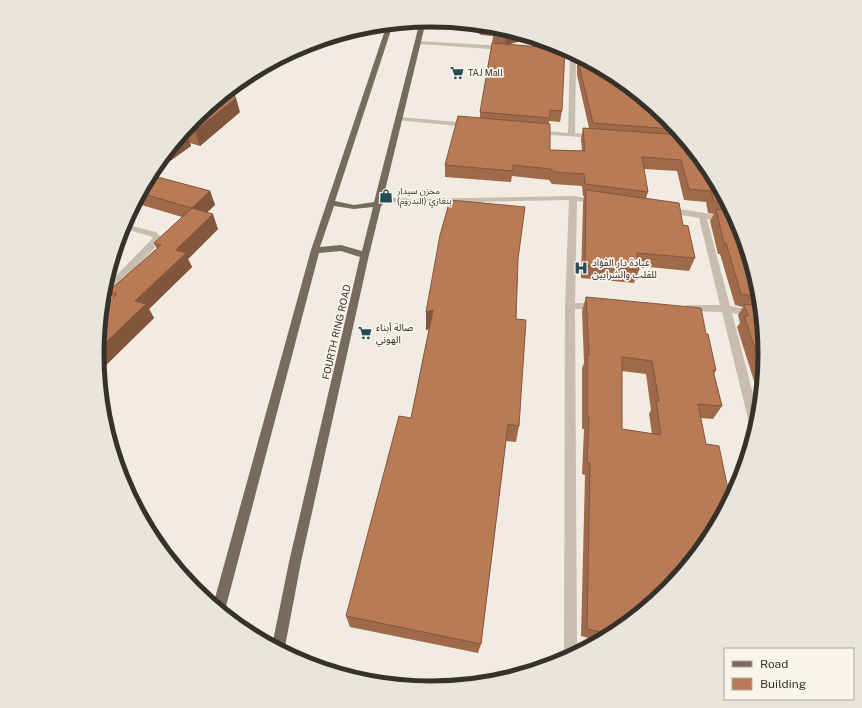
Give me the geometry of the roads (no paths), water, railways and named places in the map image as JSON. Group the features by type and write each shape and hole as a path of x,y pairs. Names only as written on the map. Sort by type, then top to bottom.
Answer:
{"main road":[{"name":"FOURTH RING ROAD","path":"279,643 296,555 365,255 422,27"},
{"path":"221,604 315,250 388,30"},
{"path":"331,203 354,207 379,202"},
{"path":"315,250 341,248 365,255"}],"street":[{"path":"419,42 514,48"},
{"path":"546,50 552,51"},
{"path":"571,135 573,60"},
{"path":"399,118 477,126"},
{"path":"532,132 602,138"},
{"path":"379,202 573,198 603,202"},
{"path":"570,650 570,306 573,198"},
{"path":"657,209 729,220"},
{"path":"702,215 753,414"},
{"path":"111,286 149,249 158,238 153,234 130,228"},
{"path":"570,306 609,307"},
{"path":"679,308 725,309 755,313"}],"place":[{"name":"TAJ Mall","path":"457,73"},
{"name":"مخزن سيدار بنغازي (البدروم)","path":"386,196"},
{"name":"عيادة دار الفؤاد للقلب والشرايين","path":"581,268"},
{"name":"صالة أبناء الهوني","path":"365,333"}]}
